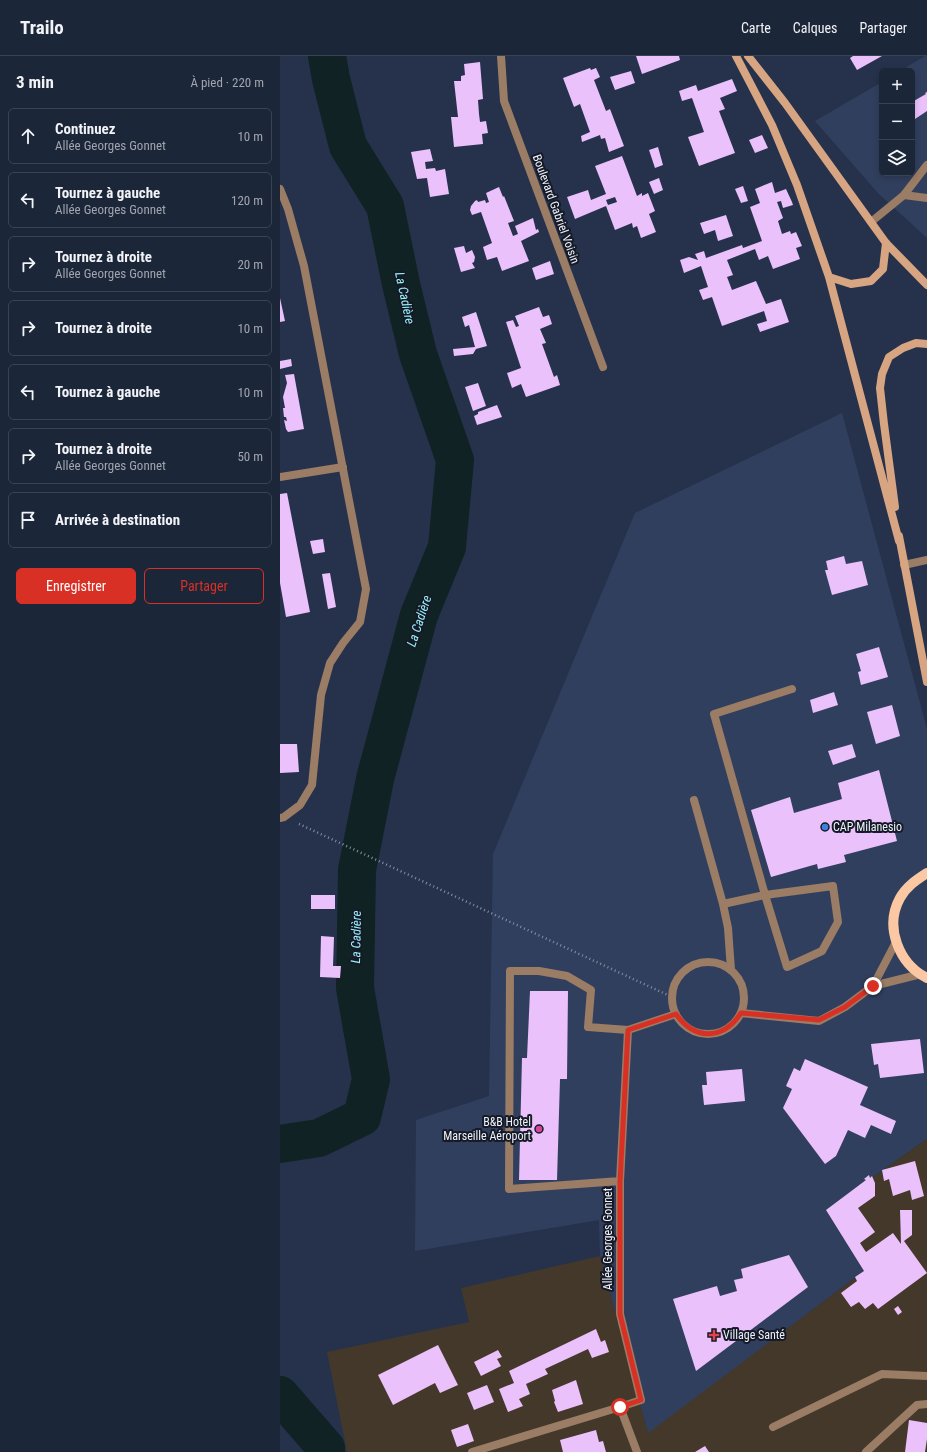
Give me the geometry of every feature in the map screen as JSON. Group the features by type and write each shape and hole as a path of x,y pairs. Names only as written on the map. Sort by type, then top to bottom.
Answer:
{"main road":[{"path":"736,56 772,124 797,185 829,278 899,541 927,682"},
{"path":"748,56 785,103 886,243 927,285"},
{"path":"829,278 851,284 871,281 883,269 886,243"},
{"path":"899,541 880,388 882,374 889,357 903,348 916,343 927,344"},
{"path":"924,976 911,967 900,952 894,934 894,916 900,898 911,884 927,873"}],"street":[{"name":"Boulevard Gabriel Voisin","path":"501,56 504,101 603,367"},
{"path":"871,222 904,195 927,165"},
{"path":"280,189 288,209 304,266 366,589 360,622 343,643 330,663 321,695 312,785 300,805 282,817"},
{"path":"904,195 927,198"},
{"path":"280,477 343,468"},
{"path":"904,565 927,560"},
{"path":"723,904 765,895 833,886 838,922 822,951 787,968 765,895 714,714 792,689"},
{"path":"694,800 723,904 728,928 731,970"},
{"path":"741,1013 819,1020 845,1007 873,986 896,942"},
{"path":"708,961 720,963 731,970 739,979 744,990 744,1002 741,1013 735,1022 725,1030 714,1034 703,1034 692,1030 682,1023 676,1014 672,1003 672,990 677,979 685,970 696,963 708,961"},
{"path":"620,1182 509,1189 510,971 539,971 567,976 591,990 588,1027 628,1030 676,1014"},
{"path":"873,986 924,976"},
{"name":"Allée Georges Gonnet","path":"620,1407 641,1400 620,1314 620,1182 628,1030"},
{"path":"773,1428 882,1374 927,1376"},
{"path":"866,1452 917,1405 927,1404"},
{"path":"472,1452 620,1407 637,1452"}],"path":[{"path":"282,817 348,846 672,997"}],"shaded area":[{"path":"927,56 927,238 878,193 815,121 879,84 879,176 915,176 915,68 905,68"},
{"path":"842,413 927,729 927,1139 826,1210 864,1271 648,1434 600,1256 599,1220 415,1251 416,1120 489,1096 493,854 635,513"},
{"path":"927,1139 927,1452 347,1452 327,1352 469,1322 461,1288 600,1256 648,1433 864,1271 826,1210"}],"building":[{"path":"636,56 679,56 680,60 642,74"},
{"path":"853,56 882,56 857,70 850,58"},
{"path":"480,62 483,99 478,100 479,114 480,122 486,121 488,133 482,134 483,144 454,147 451,117 458,117 454,81 461,81 461,76 465,75 464,64"},
{"path":"590,68 591,70 596,68 600,77 594,80 606,111 610,109 624,146 609,152 605,138 601,139 600,135 582,142 581,136 590,132 580,104 574,107 563,78"},
{"path":"631,71 635,83 615,90 610,77"},
{"path":"732,79 737,91 720,98 725,109 719,111 735,153 699,166 688,137 704,132 692,98 682,101 679,91 696,85 698,91"},
{"path":"927,92 927,111 915,119 915,100 926,94 925,93"},
{"path":"762,135 768,148 755,153 749,140"},
{"path":"658,147 663,165 655,168 649,150"},
{"path":"430,149 433,161 425,162 426,169 435,168 436,171 445,169 449,194 430,197 427,178 417,179 411,152"},
{"path":"622,156 637,196 642,193 642,196 648,193 655,211 649,214 656,232 641,238 637,226 633,228 632,223 615,230 606,206 575,219 567,197 588,190 591,200 606,194 595,166","holes":["615,197 617,202 608,205 606,200"]},
{"path":"659,178 663,190 654,194 649,182"},
{"path":"772,182 775,193 786,189 792,202 793,205 783,208 781,201 777,202 783,218 778,221 782,234 790,231 791,234 796,232 802,246 796,248 800,259 773,269 768,256 759,260 755,249 727,260 733,275 727,277 732,290 756,281 766,304 781,299 789,322 760,332 757,324 767,321 764,311 722,326 712,297 703,300 699,290 708,287 701,266 684,273 680,260 689,257 698,260 695,254 704,251 706,258 742,245 743,248 762,241 750,207 760,203 755,189"},
{"path":"743,186 748,201 741,203 735,189"},
{"path":"499,187 514,221 508,223 513,236 518,234 515,226 533,218 536,230 538,229 539,232 521,241 529,261 502,271 497,257 487,260 483,247 492,243 481,212 472,215 470,210 471,206 477,200 478,202 485,200 486,203 489,202 486,193"},
{"path":"726,215 733,236 718,241 715,230 704,234 700,223"},
{"path":"464,246 466,253 472,250 475,257 474,262 472,263 475,268 461,272 454,248"},
{"path":"550,261 554,274 536,280 532,268"},
{"path":"280,298 285,321 280,322"},
{"path":"539,307 543,317 549,315 552,324 540,329 546,343 542,344 554,377 557,375 560,385 526,397 521,384 512,388 507,373 521,368 506,322 513,320 516,327 519,326 515,316"},
{"path":"476,312 487,346 476,349 473,354 454,356 453,349 475,347 469,325 465,327 462,317"},
{"path":"291,359 292,366 280,369 280,361"},
{"path":"294,374 304,429 288,432 284,420 287,421 286,417 284,417 283,408 285,408 283,397 287,383 285,375"},
{"path":"478,383 486,406 473,411 465,387"},
{"path":"497,405 502,417 477,425 474,416 478,414 478,412"},
{"path":"287,493 310,612 286,617 280,583 280,494"},
{"path":"323,539 325,552 313,554 310,541"},
{"path":"844,556 846,564 862,561 868,585 832,595 825,570 828,570 826,561"},
{"path":"330,573 336,607 328,609 322,574"},
{"path":"879,647 888,677 861,685 858,672 861,671 856,654"},
{"path":"834,692 838,705 813,713 810,700"},
{"path":"892,705 900,736 876,744 867,712"},
{"path":"280,744 297,744 299,772 280,773"},
{"path":"852,744 856,757 833,765 828,751"},
{"name":"CAP Milanesio","path":"879,770 897,841 844,855 846,862 818,869 817,864 771,877 751,810 790,797 794,813 842,799 838,783"},
{"path":"311,895 335,895 335,909 311,909"},
{"path":"321,936 334,937 333,966 341,966 340,978 320,977"},
{"name":"B&B Hotel Marseille Aéroport","path":"530,991 568,991 567,1079 560,1079 557,1180 519,1180 522,1058 527,1058"},
{"path":"920,1039 924,1073 880,1078 878,1064 874,1065 871,1044"},
{"path":"805,1059 868,1087 860,1105 896,1121 891,1134 871,1125 865,1138 848,1130 836,1156 825,1164 783,1108 792,1089 786,1086 794,1068 800,1071"},
{"path":"742,1069 745,1101 704,1105 702,1085 707,1085 706,1072"},
{"path":"915,1161 924,1196 912,1200 910,1190 893,1196 889,1179 884,1181 882,1170"},
{"path":"869,1175 870,1178 872,1176 875,1183 875,1196 858,1208 875,1232 860,1243 866,1252 893,1233 901,1244 900,1210 912,1210 912,1235 904,1241 927,1273 878,1309 873,1303 865,1309 859,1302 851,1307 841,1293 857,1281 855,1277 864,1271 826,1210 866,1180 864,1179"},
{"name":"Village Santé","path":"789,1255 808,1287 696,1371 673,1299 717,1286 720,1296 737,1291 734,1280 743,1278 741,1269"},
{"path":"898,1306 902,1312 898,1315 894,1309"},
{"path":"596,1329 601,1342 605,1340 609,1352 592,1358 588,1349 545,1369 548,1374 526,1384 530,1394 519,1399 523,1406 508,1412 499,1389 514,1383 509,1371"},
{"path":"438,1345 458,1385 440,1393 435,1383 393,1405 378,1375"},
{"path":"498,1350 502,1357 497,1359 501,1366 481,1376 474,1362"},
{"path":"576,1380 583,1404 558,1412 554,1402 552,1390"},
{"path":"487,1385 494,1402 474,1410 467,1393"},
{"path":"909,1420 927,1423 925,1452 905,1452"},
{"path":"468,1424 474,1441 457,1447 451,1430"},
{"path":"596,1430 599,1442 603,1441 606,1452 563,1452 560,1440"},
{"path":"705,1446 709,1452 695,1452"}],"waterway":[{"name":"La Cadière","path":"280,1144 319,1138 362,1117 371,1079 355,988 357,870 375,779 419,615 447,547 455,460 418,354 401,284 385,206 348,146 331,79 327,56"},
{"name":"La Cadière","path":"280,1395 326,1448 326,1452"}],"place":[{"name":"CAP Milanesio","path":"825,827"},
{"name":"B&B Hotel Marseille Aéroport","path":"539,1129"},
{"name":"Village Santé","path":"714,1335"}],"route":[{"path":"620,1407 641,1400 620,1314 620,1182 628,1030 676,1014 682,1023 692,1030 703,1034 714,1034 725,1030 735,1022 741,1013 819,1020 845,1007 873,986"}]}
